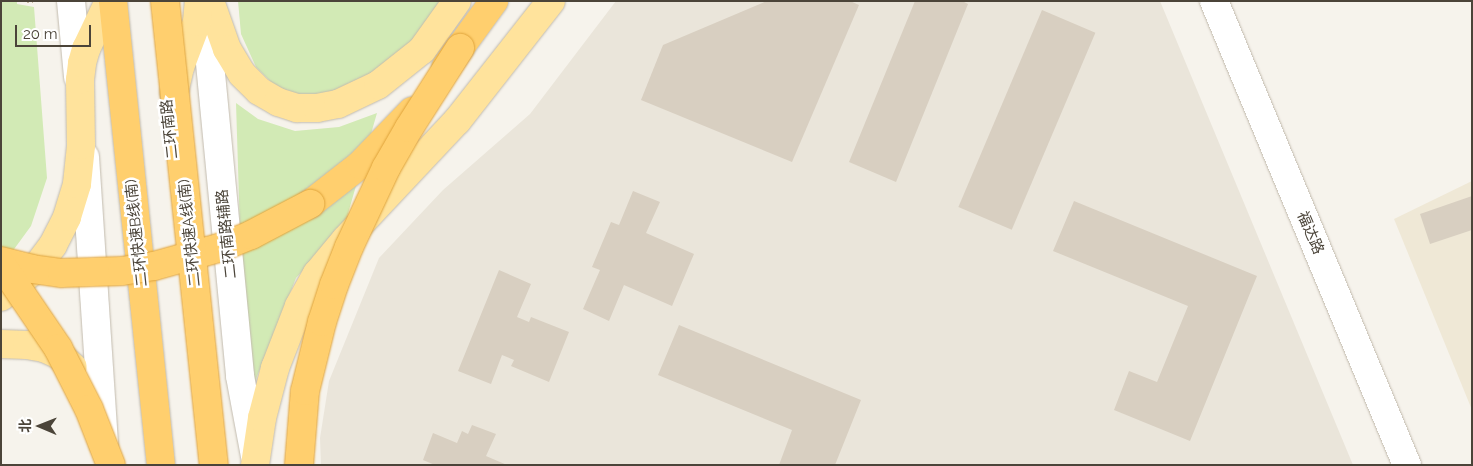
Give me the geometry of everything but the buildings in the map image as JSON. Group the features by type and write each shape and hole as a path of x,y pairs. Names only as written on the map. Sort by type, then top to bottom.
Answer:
{"highway":[{"name":"二环快速B线(南)","path":"111,1 161,465"},
{"name":"二环快速A线(南)","path":"165,1 214,465"},
{"path":"1,262 62,273 122,271 186,258 251,235 310,204 360,165 403,121 494,1"},
{"path":"299,465 305,391 322,322 337,277 386,168 460,48"},
{"path":"1,262 58,348 89,409 111,465"}],"main road":[{"path":"1,297 35,269 53,245 67,217 77,184 82,145 80,80 86,49 111,1"},
{"path":"120,1 168,465"},
{"name":"二环南路","path":"157,1 206,465"},
{"path":"174,166 172,102 180,66 197,22 199,1"},
{"path":"210,1 227,49 242,74 259,91 278,102 291,106 317,108 338,104 359,95 394,74 409,62 434,36 457,1"},
{"path":"256,462 262,418 275,368 299,306 316,274 346,239 457,122 551,1"},
{"path":"1,344 44,348 59,355 72,365 90,395 104,465"}],"street":[{"path":"71,1 94,283 104,465"},
{"name":"二环南路辅路","path":"204,1 240,376 256,462"},
{"name":"福达路","path":"1214,1 1407,465"}],"path":[{"path":"27,1 33,1"}],"shaded area":[{"path":"616,1 1160,1 1353,465 321,465 320,438 329,381 379,258 443,190 530,114"},
{"path":"1472,181 1472,410 1394,219"}],"green space":[{"path":"1,1 17,1 17,4 34,7 47,178 31,226 1,267"},
{"path":"238,1 443,1 406,49 384,71 317,98 292,96 276,87 256,67 241,34"},
{"path":"236,103 258,119 295,131 339,127 377,113 345,224 296,278 254,384 241,263"}]}
